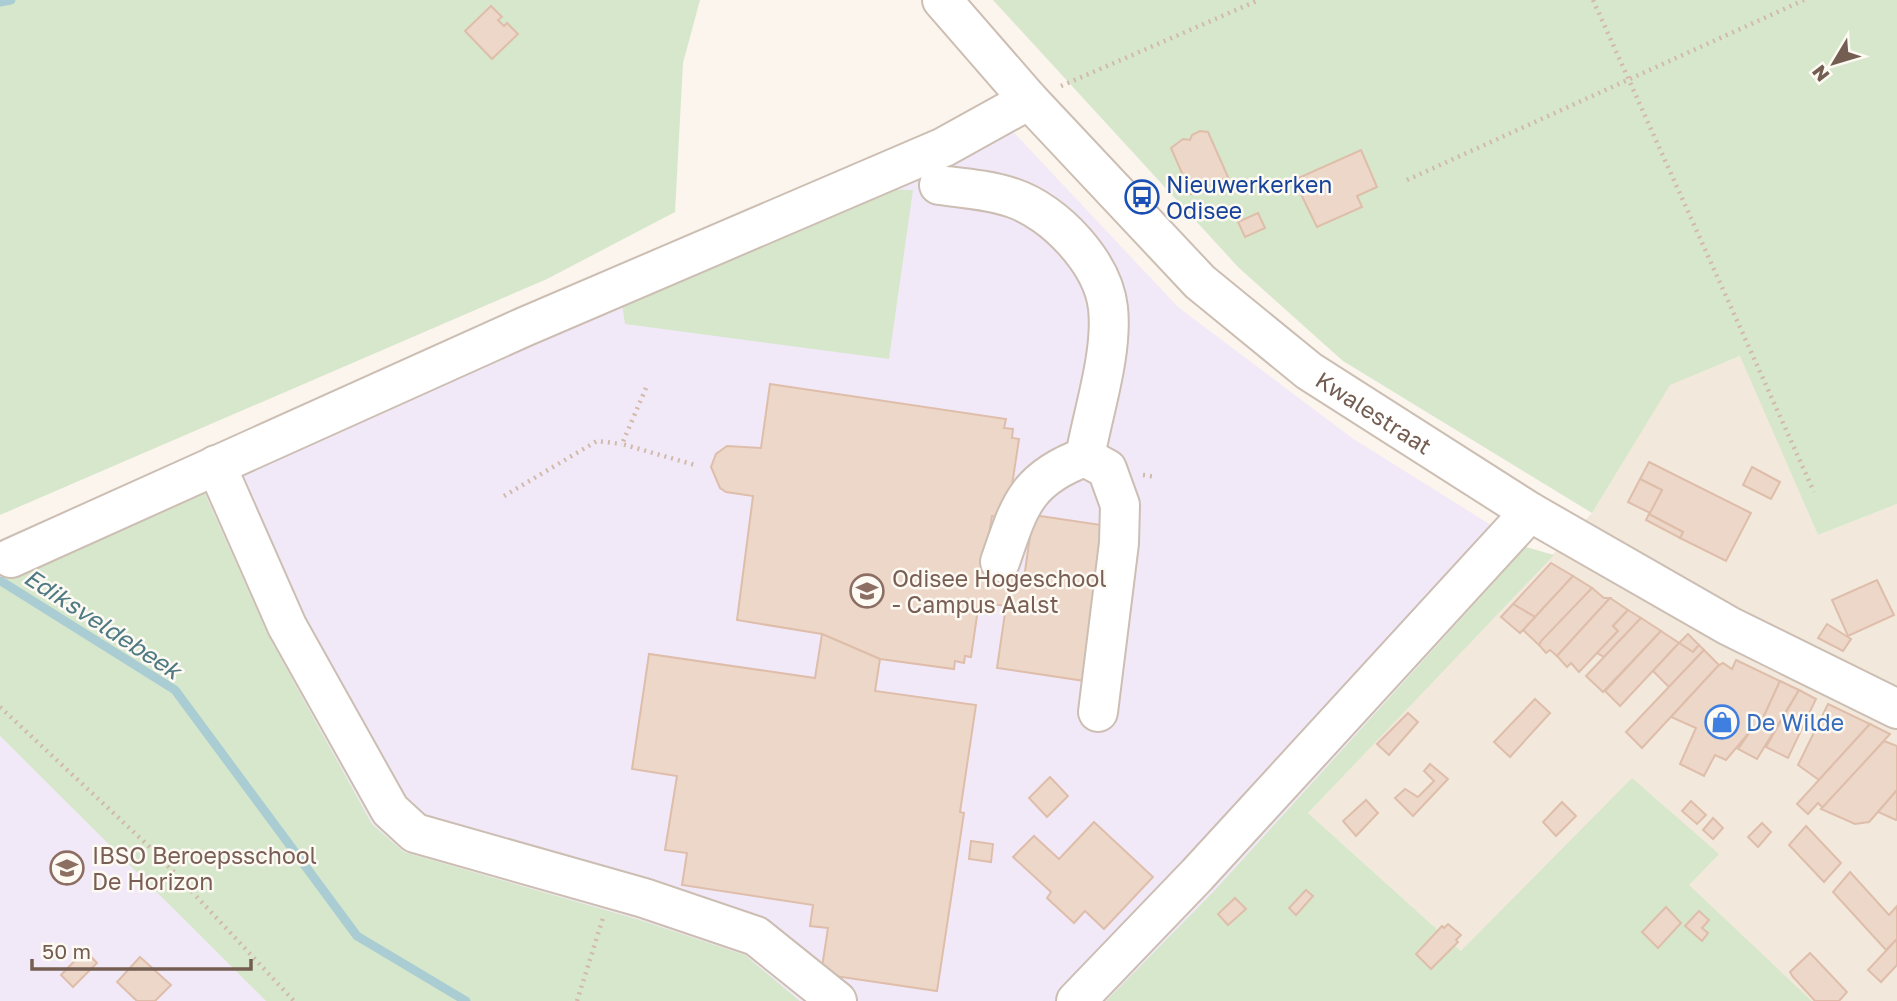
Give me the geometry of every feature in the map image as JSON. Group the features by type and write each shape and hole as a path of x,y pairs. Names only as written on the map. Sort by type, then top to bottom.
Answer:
{"street":[{"name":"Kwalestraat","path":"942,0 1029,100 1200,282 1309,371 1530,512 1729,626 1897,709"},
{"path":"11,558 524,327 944,147 1029,100"},
{"path":"939,185 1015,198 1048,217 1075,244 1099,277 1108,307 1106,344 1085,457"},
{"path":"1000,562 1020,504 1046,476 1085,457"},
{"path":"1085,457 1107,469 1119,505 1119,543 1098,712"},
{"path":"216,465 287,625 390,810 415,833 612,889 756,936 837,1001"},
{"path":"1076,1001 1198,875 1530,512"}],"path":[{"path":"1029,100 1259,0"},
{"path":"1593,0 1814,492"},
{"path":"1407,180 1804,0"},
{"path":"622,444 646,388"},
{"path":"504,496 597,441 622,444 695,465"},
{"path":"0,707 155,852 294,1001"},
{"path":"577,1001 612,889"}],"shaded area":[{"name":"Odisee Hogeschool - Campus Aalst","path":"1005,123 1178,307 1352,438 1526,547 1214,891 1107,1001 800,1001 745,955 637,919 404,852 372,824 268,635 203,489"},
{"path":"1741,356 1818,535 1897,504 1897,1001 1812,1001 1688,885 1719,853 1461,951 1308,813 1592,513 1670,384"},
{"name":"IBSO Beroepsschool De Horizon","path":"0,736 266,1001 0,1001"}],"green space":[{"path":"0,0 700,0 683,63 675,212 547,279 0,515"},
{"path":"993,0 1897,0 1897,504 1818,535 1740,356 1670,385 1592,513 1343,361 1239,268"},
{"path":"871,189 913,190 889,359 625,324 622,304"},
{"path":"203,489 268,635 372,824 404,852 637,919 745,955 800,1001 266,1001 0,736 0,582 40,560"},
{"path":"1526,547 1554,555 1308,813 1461,951 1632,778 1719,854 1689,885 1812,1001 1106,1001 1214,891"}],"building":[{"path":"491,6 502,17 498,20 504,26 507,23 518,34 492,59 465,31"},
{"path":"1200,131 1208,132 1228,177 1191,194 1171,148 1183,139 1190,140 1192,135"},
{"path":"1361,150 1377,187 1357,196 1362,207 1317,227 1294,180"},
{"path":"1258,213 1265,228 1245,237 1238,222"},
{"path":"770,384 1006,419 1004,428 1013,429 1012,438 1019,439 1007,518 992,516 983,572 1024,578 1033,515 1108,526 1085,681 997,668 1006,606 979,602 971,657 965,656 964,663 955,661 954,669 880,659 822,634 737,620 753,496 726,492 720,488 711,467 716,454 727,446 761,448"},
{"path":"1649,462 1751,513 1726,561 1680,538 1683,532 1649,514 1662,490 1640,479"},
{"path":"1752,467 1780,482 1771,499 1743,485"},
{"path":"1640,479 1662,490 1650,513 1628,502"},
{"path":"1649,514 1683,532 1680,538 1646,520"},
{"path":"1551,563 1573,576 1535,617 1513,604"},
{"path":"1573,576 1592,588 1539,645 1523,630"},
{"path":"1877,580 1894,615 1848,636 1832,600"},
{"path":"1592,588 1604,598 1610,598 1557,656 1550,650 1546,653 1539,645 1542,640"},
{"path":"1610,598 1628,610 1613,626 1618,631 1579,672 1571,663 1567,667 1557,656"},
{"path":"1513,604 1535,617 1520,633 1501,617"},
{"path":"1628,610 1641,618 1604,657 1597,653 1618,631 1613,626"},
{"path":"1641,618 1661,631 1603,692 1586,676"},
{"path":"1827,624 1851,639 1843,651 1818,638"},
{"path":"1661,631 1679,643 1620,706 1605,691"},
{"path":"822,634 880,659 875,691 976,705 960,812 964,813 937,991 821,974 828,928 810,926 813,905 682,885 687,853 665,850 677,776 632,769 649,654 815,678"},
{"path":"1688,634 1699,645 1693,652 1679,643"},
{"path":"1679,643 1693,652 1699,645 1704,650 1669,687 1653,671"},
{"path":"1704,650 1719,665 1642,748 1626,732"},
{"name":"De Wilde","path":"1736,660 1780,681 1757,731 1752,729 1726,760 1715,755 1704,776 1680,764 1696,728 1671,717 1719,665 1723,663 1732,669"},
{"path":"1780,681 1799,690 1757,759 1738,749 1752,729 1757,731"},
{"path":"1799,690 1816,699 1788,758 1766,747"},
{"path":"1535,699 1550,713 1510,757 1494,742"},
{"path":"1828,704 1870,724 1819,780 1798,765"},
{"path":"1408,713 1418,722 1389,755 1377,744"},
{"path":"1870,724 1890,734 1823,808 1818,803 1808,814 1797,804"},
{"path":"1884,741 1897,746 1897,790 1869,822 1855,824 1821,809"},
{"path":"1430,764 1448,779 1413,816 1395,798 1405,789 1418,797 1434,781 1424,771"},
{"path":"1050,777 1068,796 1047,817 1029,798"},
{"path":"1897,790 1897,818 1896,820 1878,812"},
{"path":"1366,800 1378,813 1356,836 1343,821"},
{"path":"1691,801 1706,815 1697,824 1682,811"},
{"path":"1562,802 1576,816 1556,836 1543,822"},
{"path":"1713,818 1723,828 1713,839 1703,830"},
{"path":"1094,822 1153,877 1104,929 1085,911 1074,923 1047,898 1051,892 1013,857 1034,836 1059,859"},
{"path":"1762,823 1771,832 1758,847 1748,837"},
{"path":"1806,826 1841,863 1824,882 1789,845"},
{"path":"971,841 993,844 991,862 969,859"},
{"path":"1850,872 1889,915 1897,906 1897,939 1886,950 1833,892"},
{"path":"1306,890 1313,896 1296,915 1289,908"},
{"path":"1235,898 1246,909 1228,925 1218,914"},
{"path":"1666,907 1681,923 1658,948 1642,932"},
{"path":"1699,911 1709,920 1702,928 1708,933 1702,941 1685,926"},
{"path":"1448,924 1461,935 1456,940 1458,942 1431,969 1416,954 1442,926 1444,928"},
{"path":"1897,939 1897,965 1881,982 1868,970"},
{"path":"85,950 97,963 73,987 61,975"},
{"path":"1810,953 1847,992 1839,1001 1815,1001 1793,977 1790,972"},
{"path":"140,957 171,985 155,1001 137,1001 117,982"}],"waterway":[{"path":"0,2 11,0"},
{"name":"Ediksveldebeek","path":"1,581 175,690 357,936 466,1001"}],"place":[{"name":"Nieuwerkerken Odisee","path":"1142,197"},
{"name":"Odisee Hogeschool - Campus Aalst","path":"867,591"},
{"name":"De Wilde","path":"1722,722"},
{"name":"IBSO Beroepsschool De Horizon","path":"67,868"}]}
